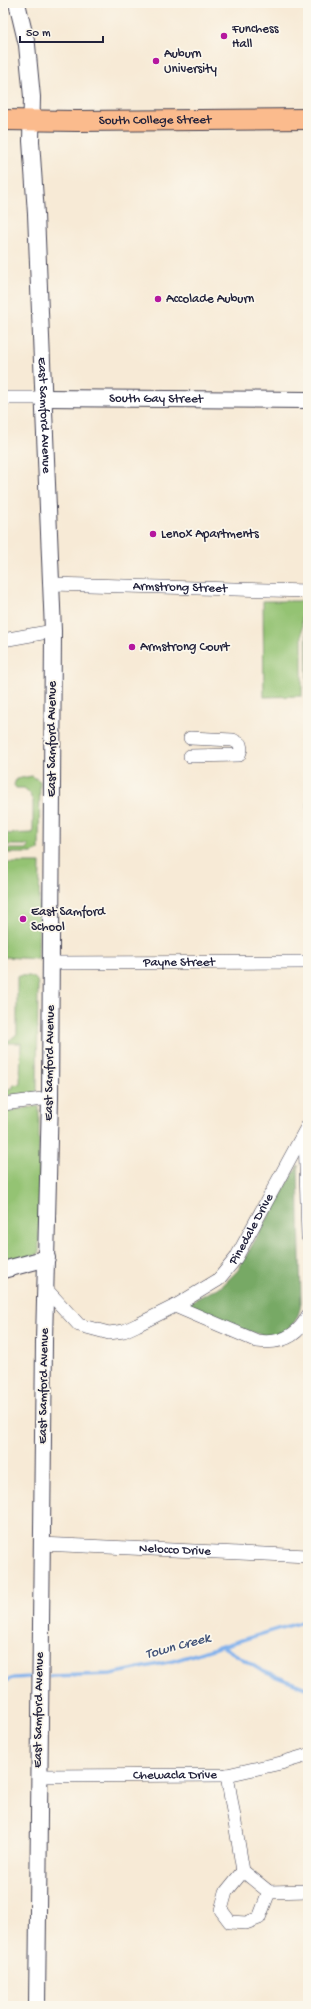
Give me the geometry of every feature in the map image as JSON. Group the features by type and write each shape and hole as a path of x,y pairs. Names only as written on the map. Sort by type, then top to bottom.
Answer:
{"main road":[{"name":"South College Street","path":"3,120 77,121 308,119"}],"street":[{"name":"East Samford Avenue","path":"17,3 27,45 32,97 31,141 36,214 42,398 52,584 53,631 50,1098 41,1544 37,2006"},
{"name":"South Gay Street","path":"3,398 308,400"},
{"name":"Armstrong Street","path":"52,584 308,591"},
{"path":"3,640 53,631"},
{"path":"190,738 233,740 240,744 241,749 239,756 190,756"},
{"name":"Payne Street","path":"51,963 308,962"},
{"path":"3,1104 50,1098"},
{"name":"Pinedale Drive","path":"307,1128 308,1237"},
{"name":"Pinedale Drive","path":"46,1289 79,1325 109,1333 124,1331 137,1325 175,1306 218,1280 236,1258 307,1128"},
{"path":"3,1270 47,1258"},
{"path":"175,1306 257,1340 270,1343 294,1335 303,1326 308,1315"},
{"name":"Nelocco Drive","path":"41,1544 308,1556"},
{"name":"Chewacla Drive","path":"39,1776 227,1775 281,1763 308,1755"},
{"path":"227,1775 242,1871 269,1892 308,1891"},
{"path":"242,1871 226,1892 220,1910 230,1922 246,1923 259,1918 269,1892"}],"green space":[{"path":"306,591 308,591 308,837"},
{"path":"263,601 302,601 302,696 264,697"},
{"path":"32,776 40,781 39,850 32,853 3,853 3,849 28,849 28,845 3,845 3,834 33,833 33,800 30,793 24,788 16,788 14,785 16,779"},
{"path":"9,863 40,863 38,959 3,957 3,865"},
{"path":"17,976 33,977 38,984 37,1092 3,1096 3,1090 13,1088 13,1085 20,1084 21,1043 3,1043 3,1041 10,1040 17,1034"},
{"path":"39,1106 39,1254 3,1264 3,1112"},
{"path":"298,1165 301,1302 296,1320 292,1325 283,1333 277,1335 262,1335 240,1328 184,1305 222,1286 238,1270"}],"waterway":[{"name":"Town Creek","path":"50,1676 111,1674 173,1661 308,1620"},
{"path":"222,1646 262,1671 308,1689"},
{"name":"Town Creek","path":"3,1682 13,1678 30,1677"}],"place":[{"name":"Funchess Hall","path":"224,36"},
{"name":"Auburn University","path":"156,61"},
{"name":"Accolade Auburn","path":"158,299"},
{"name":"Lenox Apartments","path":"153,534"},
{"name":"Armstrong Court","path":"132,647"},
{"name":"East Samford School","path":"23,919"}]}
